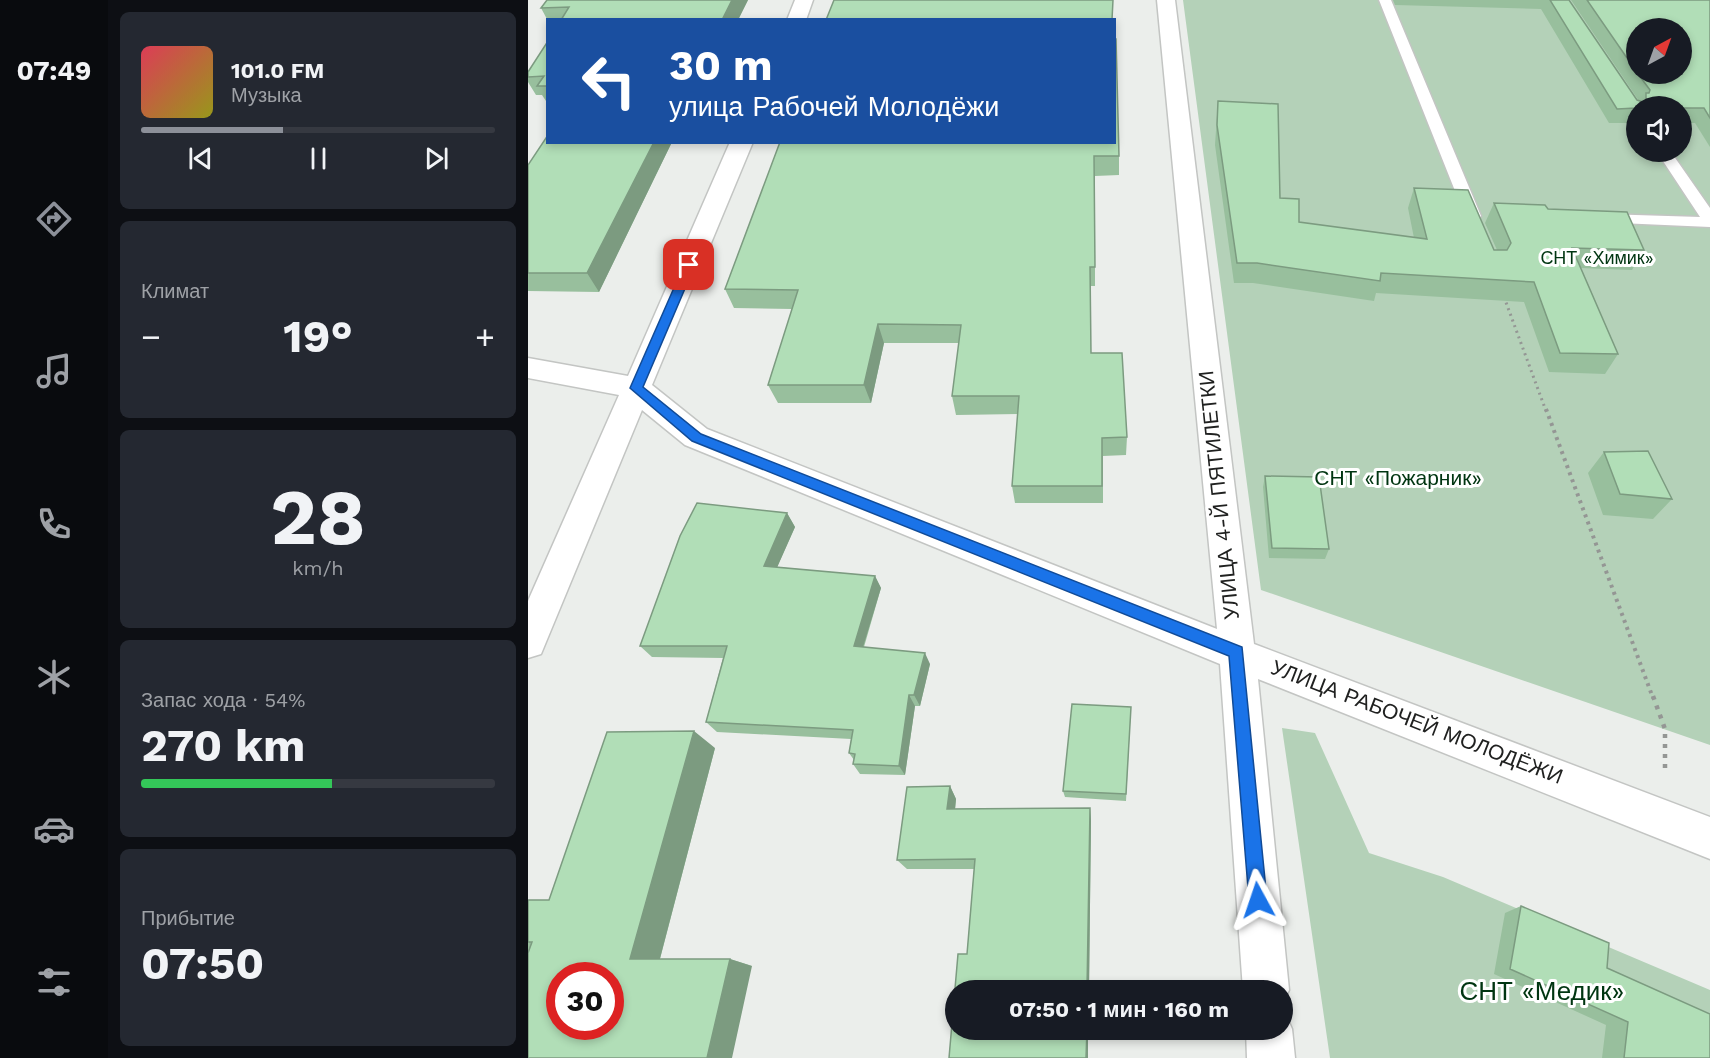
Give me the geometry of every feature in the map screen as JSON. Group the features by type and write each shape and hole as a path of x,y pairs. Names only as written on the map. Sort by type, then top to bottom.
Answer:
{"street":[{"path":"797,18 804,0"},
{"name":"УЛИЦА 4-Й ПЯТИЛЕТКИ","path":"1166,0 1236,652 1265,980"},
{"path":"528,642 741,144"},
{"name":"УЛИЦА РАБОЧЕЙ МОЛОДЁЖИ","path":"528,368 636,388 696,437 1710,838"},
{"path":"1270,1040 1271,1058"}],"lane":[{"path":"1385,0 1479,216 1492,264"},
{"path":"1671,162 1710,221"},
{"path":"1592,219 1710,221"}],"path":[{"path":"1492,264 1665,729 1665,819"}],"green space":[{"path":"1183,0 1710,0 1710,745 1261,590"},
{"name":"СНТ «Медик»","path":"1282,728 1315,733 1369,853 1443,877 1710,990 1710,1058 1330,1058"}],"building":[{"path":"547,0 732,0 723,18 562,18 569,7 541,8"},
{"path":"834,0 1113,0 1112,18 827,18"},
{"path":"1550,0 1569,0 1634,96 1626,96 1626,109 1617,109"},
{"path":"1587,0 1710,0 1710,118 1704,108 1692,108 1692,96 1646,96 1650,90 1646,84 1692,84 1692,18 1626,18 1626,57"},
{"path":"1116,39 1119,156 1094,156 1095,267 1090,267 1091,353 1122,353 1127,437 1102,438 1102,486 1012,486 1019,396 952,396 961,325 878,324 864,385 768,385 798,290 725,289 779,144 1116,144"},
{"path":"546,44 546,86 537,86 544,76 528,77 528,72"},
{"path":"1218,101 1278,104 1280,198 1299,199 1299,222 1427,239 1414,188 1468,190 1494,250 1507,250 1511,243 1494,203 1545,205 1548,209 1627,212 1644,250 1572,248 1618,354 1560,353 1534,282 1381,273 1380,281 1257,263 1237,263 1217,125"},
{"path":"546,138 546,144 653,144 587,273 528,273 528,165"},
{"path":"1648,451 1672,499 1620,494 1604,452"},
{"path":"1265,476 1319,477 1329,549 1272,548"},
{"path":"697,503 787,513 764,566 875,576 854,646 925,653 914,695 909,695 899,766 853,764 855,754 849,753 853,730 706,722 727,646 640,646 680,536"},
{"path":"1072,704 1131,707 1126,794 1063,791"},
{"path":"694,731 630,959 730,959 707,1058 528,1058 528,953 532,942 528,942 528,900 549,900 607,732"},
{"path":"950,786 947,809 1090,808 1087,980 956,980 958,954 967,954 975,859 897,860 907,787"},
{"path":"1521,906 1609,943 1607,968 1710,1014 1710,1058 1624,1058 1628,1022 1510,969"},
{"path":"951,1040 1087,1040 1086,1058 949,1058"}],"route":[{"path":"689,265 636,388 696,437 1153,621 1236,652 1258,900"}],"park label":[{"name":"СНТ «Химик»","path":"1597,258"},
{"name":"СНТ «Пожарник»","path":"1398,478"}]}
